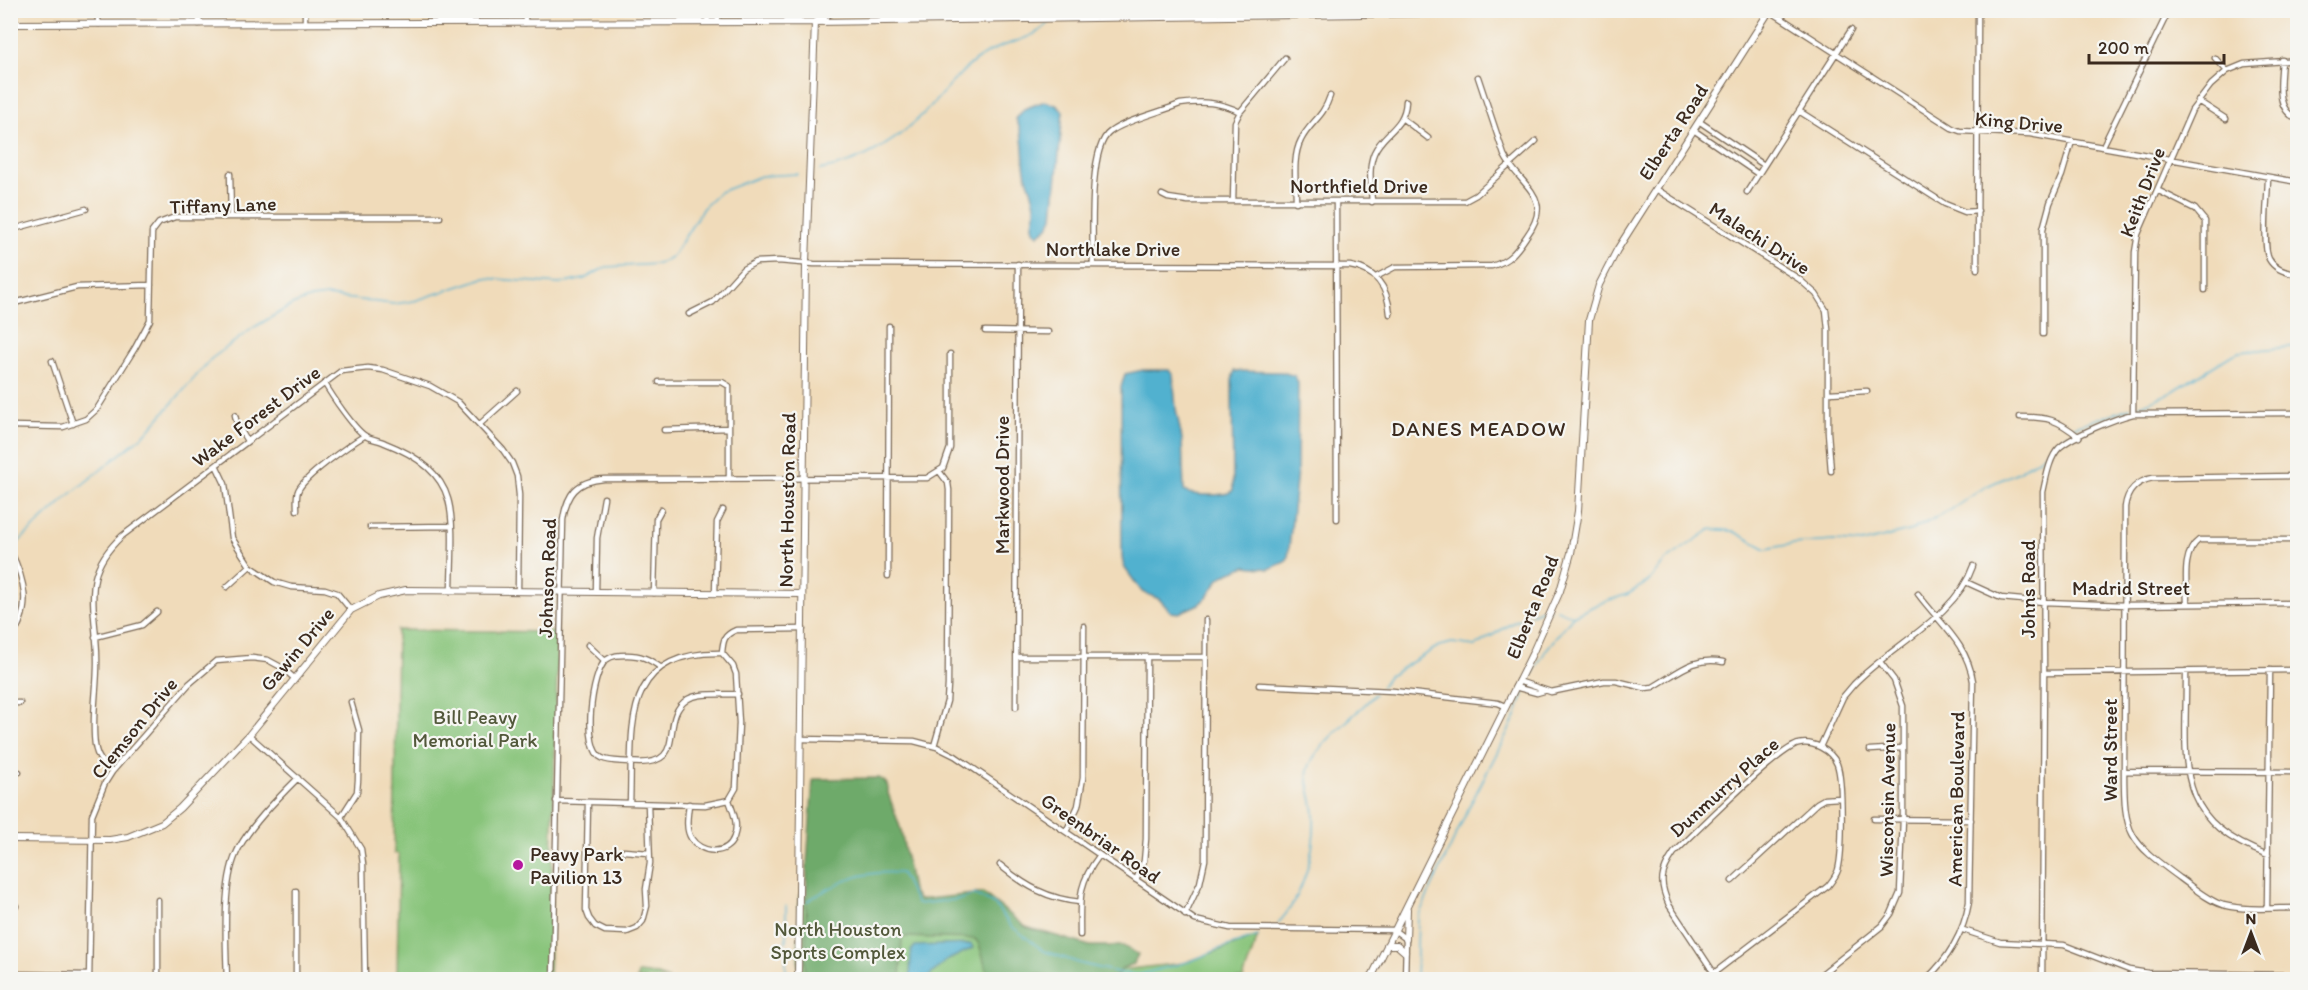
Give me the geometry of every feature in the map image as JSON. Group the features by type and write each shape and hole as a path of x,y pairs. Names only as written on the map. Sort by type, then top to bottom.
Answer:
{"street":[{"path":"96,10 99,24"},
{"path":"199,10 199,24"},
{"path":"305,10 305,24"},
{"path":"525,10 525,23"},
{"path":"707,22 709,10"},
{"path":"718,10 718,22"},
{"path":"815,22 836,10"},
{"path":"10,24 815,22 1288,13 1637,10"},
{"path":"1977,269 1978,10"},
{"path":"2103,146 2169,10"},
{"name":"King Drive","path":"1770,11 1952,128 1968,133 2030,134 2298,182"},
{"name":"Elberta Road","path":"1370,980 1517,684 1560,591 1576,531 1588,332 1599,285 1617,250 1770,11"},
{"name":"North Houston Road","path":"798,980 806,263 815,22"},
{"path":"1747,192 1851,30"},
{"path":"1233,201 1233,129 1240,112 1285,58"},
{"path":"2215,58 2227,71"},
{"path":"2282,60 2280,96 2282,104 2291,117 2298,119"},
{"name":"Keith Drive","path":"2133,414 2135,252 2138,234 2178,141 2198,101 2227,71 2244,64 2298,60"},
{"path":"1390,314 1389,299 1377,277 1395,267 1492,266 1515,254 1533,228 1539,211 1533,191 1509,164 1500,147 1478,77"},
{"path":"1296,202 1299,145 1310,127 1325,111 1330,96"},
{"path":"1372,202 1371,168 1374,152 1403,119 1406,101"},
{"path":"2198,101 2226,119"},
{"path":"1093,264 1096,168 1099,148 1110,132 1180,104 1220,104 1240,112"},
{"path":"1799,111 1945,204 1965,212 1978,212"},
{"path":"1403,119 1428,138"},
{"path":"1700,122 1764,165"},
{"path":"1695,131 1758,174"},
{"name":"Northfield Drive","path":"1161,195 1188,201 1465,201 1476,195 1536,141"},
{"path":"2043,334 2043,229 2072,141"},
{"path":"230,174 231,217"},
{"path":"2268,177 2268,256 2277,268 2284,272 2298,274"},
{"name":"Malachi Drive","path":"1656,189 1799,279 1816,294 1826,310 1831,471"},
{"path":"2157,190 2195,209 2205,221 2205,290"},
{"path":"1336,202 1336,519"},
{"path":"10,230 86,209"},
{"name":"Tiffany Lane","path":"10,426 63,428 86,419 98,409 150,320 153,232 159,223 175,217 440,217"},
{"name":"Northlake Drive","path":"689,314 713,302 743,269 756,262 1336,265 1357,267 1377,277"},
{"name":"Markwood Drive","path":"1016,707 1018,264"},
{"path":"10,304 76,287 151,285"},
{"path":"888,576 889,326"},
{"path":"985,331 1048,332"},
{"path":"934,746 947,701 948,685 949,490 948,483 939,471 948,458 950,448 950,354"},
{"path":"52,361 73,424"},
{"name":"Wake Forest Drive","path":"112,772 100,760 95,747 94,725 97,657 95,580 100,564 109,548 341,371 368,368 384,370 430,386 458,402 503,450 517,476 518,591"},
{"path":"659,382 722,382 729,386 729,479"},
{"path":"325,384 364,436 400,449 417,459 441,483 448,499 451,526 451,591"},
{"path":"480,424 517,391"},
{"path":"1829,393 1867,391"},
{"name":"Johns Road","path":"2042,980 2043,492 2050,464 2059,448 2115,419 2133,414 2298,413"},
{"path":"235,415 237,424 247,441"},
{"path":"2020,417 2048,417 2064,425 2079,437"},
{"path":"664,430 729,428"},
{"path":"297,510 298,492 303,483 350,444 364,436"},
{"path":"217,466 225,484 232,538 250,566 261,575 281,584 291,587 326,589 337,593 351,610"},
{"name":"Johnson Road","path":"553,980 563,520 566,503 575,490 588,480 919,479 927,478 939,471"},
{"name":"Ward Street","path":"2298,476 2165,477 2142,481 2131,489 2126,498 2124,771 2125,810 2128,826 2136,842 2145,851 2224,905 2298,908"},
{"path":"596,592 597,538 604,498"},
{"path":"654,593 656,519 661,510"},
{"path":"715,593 717,522 723,510"},
{"path":"370,526 451,526"},
{"path":"2187,604 2188,555 2199,540 2298,540"},
{"path":"10,550 26,592 21,622 10,638"},
{"path":"227,587 250,566"},
{"path":"1706,980 1828,886 1833,879 1840,861 1839,774 1836,761 1820,747 1843,697 1863,674 1934,617 1968,583 1973,566"},
{"name":"Madrid Street","path":"1968,583 2001,598 2043,602 2126,605 2298,603"},
{"name":"Gawin Drive","path":"10,839 90,840 128,837 162,823 180,808 249,735 351,610 392,592 802,594"},
{"name":"American Boulevard","path":"1918,594 1934,617 1965,652 1973,681 1969,902 1963,930 1941,962 1925,980"},
{"path":"95,637 142,625 157,612"},
{"path":"1185,915 1200,883 1205,860 1206,620"},
{"path":"1066,832 1078,806 1083,778 1084,626"},
{"path":"729,800 736,788 738,694 733,666 722,653 723,640 736,630 802,629"},
{"path":"588,645 605,661"},
{"path":"630,803 632,725 644,684 660,667 686,656 722,653"},
{"path":"660,667 639,655 616,655 605,661 597,672 593,692 592,738 596,754 602,759 642,763 656,760 665,754 671,744 674,717 681,705 690,698 738,694"},
{"path":"1017,657 1206,657"},
{"name":"Clemson Drive","path":"89,977 92,815 112,772 189,684 216,661 252,658 268,660 294,678"},
{"path":"1136,880 1144,861 1146,839 1147,658"},
{"path":"1517,684 1537,693 1558,692 1604,681 1616,681 1645,688 1653,687 1697,662 1710,660 1723,662"},
{"name":"Wisconsin Avenue","path":"1814,980 1882,926 1891,914 1901,886 1904,721 1900,692 1880,662"},
{"path":"2267,908 2270,670"},
{"path":"2044,673 2298,670"},
{"path":"2186,671 2187,771 2193,794 2211,821 2236,842 2268,855"},
{"path":"1259,685 1394,691 1498,703 1505,706"},
{"path":"341,816 357,792 358,730 351,702"},
{"path":"10,704 20,704"},
{"path":"249,735 341,816 361,849 365,980"},
{"name":"Greenbriar Road","path":"801,739 903,740 934,746 956,756 1185,915 1205,924 1230,928 1394,930"},
{"name":"Dunmurry Place","path":"1714,973 1669,905 1664,893 1663,870 1674,853 1775,758 1799,744 1813,744 1820,747"},
{"path":"1870,750 1903,748"},
{"path":"2124,771 2298,772"},
{"path":"10,772 19,772"},
{"path":"226,980 227,901 231,869 236,852 281,795 298,778"},
{"path":"1732,881 1817,803 1840,798"},
{"path":"556,801 705,804 729,800"},
{"path":"689,804 688,823 691,837 703,849 721,850 731,843 736,826 729,800"},
{"path":"588,802 585,901 589,918 595,926 605,931 627,932 637,928 643,921 647,906 646,889 651,863 648,804"},
{"path":"1874,819 1971,820"},
{"path":"624,851 649,853"},
{"path":"1080,935 1080,902 1084,879 1099,856"},
{"path":"1000,865 1045,895 1060,900 1080,902"},
{"path":"296,891 296,980"},
{"path":"158,900 158,980"},
{"path":"1405,980 1407,908"},
{"path":"1394,930 1406,939"},
{"path":"1963,930 2000,942 2064,945 2129,970 2177,977 2298,975"},
{"path":"1387,945 1397,945 1406,952"},
{"path":"10,974 89,977"}],"green space":[{"name":"Bill Peavy Memorial Park","path":"397,630 558,632 549,979 397,979 399,854 394,853"},
{"path":"879,778 887,785 901,830 912,890 918,900 983,893 1026,927 1090,946 1123,946 1138,954 1134,964 1123,968 1114,979 1055,979 1039,974 999,976 987,971 979,944 975,939 902,937 900,979 805,979 807,864 813,779"},
{"name":"North Houston Sports Complex","path":"799,895 900,910 1111,971 1184,963 1258,936 1243,979 798,980"},
{"path":"638,973 657,975 669,979 637,979"}],"water":[{"path":"1045,101 1056,105 1063,111 1053,217 1048,227 1038,235 1033,229 1035,203 1025,171 1022,139 1016,119 1024,109"},
{"path":"1143,370 1169,370 1173,374 1176,409 1182,439 1184,491 1201,495 1224,494 1233,490 1232,381 1234,371 1282,372 1295,376 1298,383 1297,471 1288,558 1285,562 1269,569 1246,566 1226,574 1219,579 1207,597 1199,604 1179,613 1171,612 1159,599 1142,592 1124,567 1122,557 1121,387 1125,374"},
{"path":"971,944 973,948 946,961 926,979 910,979 911,951 915,946"}],"waterway":[{"path":"820,170 852,161 880,148 906,130 975,61 991,51 1028,37 1045,27 1051,20"},
{"path":"13,547 67,497 145,434 211,359 253,328 292,305 311,298 327,296 394,304 414,301 484,278 559,284 584,279 606,267 658,264 673,256 703,208 720,192 761,176 797,174"},
{"path":"2137,407 2170,393 2239,352 2298,346"},
{"path":"2073,427 2130,408"},
{"path":"1530,678 1546,650 1573,616 1598,604 1628,594 1648,582 1665,561 1711,529 1733,531 1766,549 1792,544 1834,541 1862,543 1912,530 1949,511 1985,487 2018,472 2041,457 2068,433"},
{"path":"1381,687 1389,676 1439,646 1452,643 1475,646 1514,622 1540,610 1550,609"},
{"path":"1557,610 1572,615"},
{"path":"1416,980 1418,917 1470,805 1516,716 1524,693"},
{"path":"1278,923 1287,913 1301,887 1310,858 1314,815 1307,775 1312,760 1328,740 1375,694"},
{"path":"807,901 852,878 874,873 901,873 917,904 962,899 974,894 995,905 1011,926 1044,951 1082,964 1138,975 1191,961 1258,936"},
{"path":"786,906 786,942"},
{"path":"780,980 786,976 786,946"}],"place":[{"name":"Peavy Park Pavilion 13","path":"518,865"}],"district":[{"name":"DANES MEADOW","path":"1479,428"}]}
